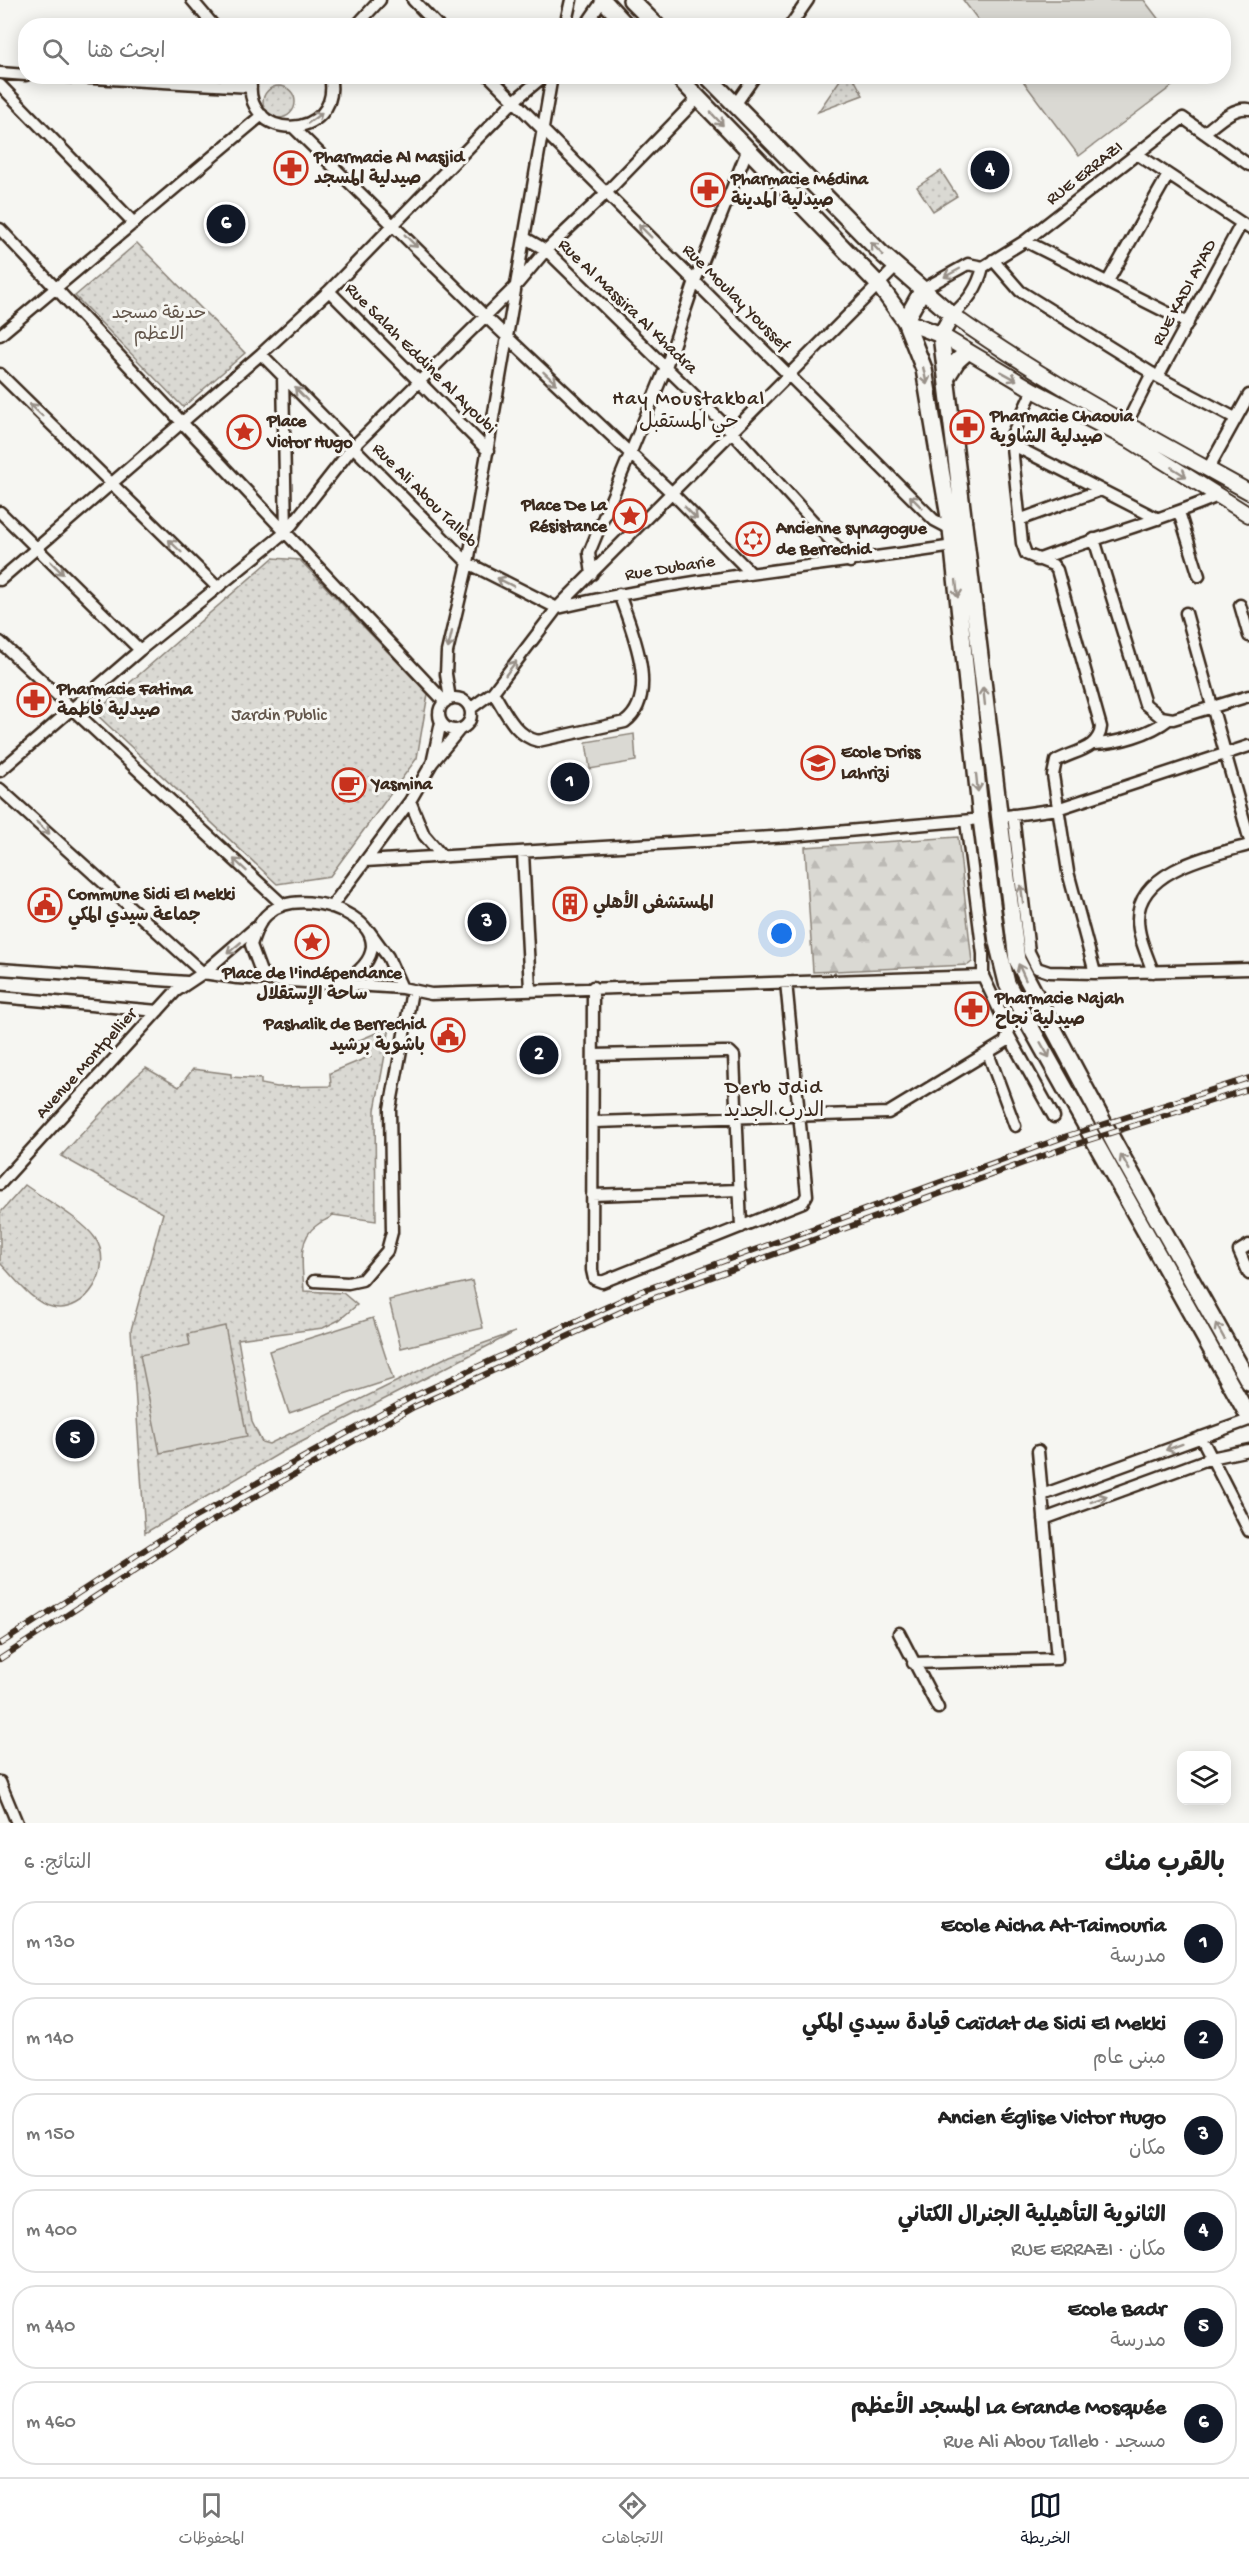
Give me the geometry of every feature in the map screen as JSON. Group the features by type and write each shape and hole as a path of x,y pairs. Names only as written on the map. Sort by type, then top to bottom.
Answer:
{"main road":[{"path":"603,0 620,18"},
{"path":"631,0 649,18"},
{"path":"685,84 879,285 905,321 924,369 958,528"},
{"path":"715,84 896,267 952,315 941,335 947,377 958,528 1005,816 1013,939 1023,975 1249,1382"},
{"path":"905,321 923,289"},
{"path":"905,321 941,335"},
{"path":"947,377 957,361 967,352"},
{"path":"960,545 973,820 1007,983 1249,1418"}],"street":[{"path":"192,0 207,18"},
{"path":"363,18 380,0"},
{"path":"413,0 430,18"},
{"path":"567,18 571,0"},
{"path":"591,18 603,0"},
{"path":"796,18 808,0"},
{"path":"0,73 18,74"},
{"path":"13,74 0,85 134,223"},
{"path":"251,84 254,102 262,115 276,125 294,128 310,123 325,110 331,95 330,84"},
{"name":"Rue Moulay Youssef","path":"497,84 934,520 958,528"},
{"path":"0,580 261,354 329,291 514,101 534,84"},
{"path":"432,763 441,722 440,711 447,700 447,652 468,563 551,84"},
{"path":"735,105 749,84"},
{"path":"0,771 140,650 286,532 352,448 418,380 514,288 546,250 606,193 698,98"},
{"path":"1204,133 1233,112 1241,108 1249,109"},
{"path":"0,335 262,115"},
{"name":"RUE ERRAZI","path":"983,267 1025,241 1183,118 1249,165"},
{"path":"294,128 485,316 672,493 750,572"},
{"path":"592,574 589,553 666,367 694,281 747,151"},
{"name":"RUE KADI AYAD","path":"1127,423 1245,226 1137,154"},
{"path":"1108,281 1168,175"},
{"path":"0,229 447,700"},
{"name":"Rue Al Massira Al Khadra","path":"525,238 546,250 732,432 850,562"},
{"path":"1025,241 1188,322"},
{"path":"993,260 1020,291 1155,375 1235,418"},
{"path":"923,289 968,264 983,267 979,284 966,303 952,315 982,336 1127,423 1249,492"},
{"path":"470,709 493,692 557,608 896,267"},
{"name":"Rue Salah Eddine Al Ayoubi","path":"329,291 488,451"},
{"path":"941,335 1033,390 1131,441 1249,514"},
{"name":"Rue Ali Abou Talleb","path":"261,354 468,563 557,608"},
{"path":"0,374 217,587"},
{"path":"283,375 286,532"},
{"path":"1033,390 1012,429 1011,444 1019,520 1026,555 1053,565 1057,570 1101,728 1100,736 1094,744"},
{"path":"1208,469 1249,395"},
{"path":"1011,444 1158,519"},
{"path":"1019,520 1101,490"},
{"path":"1037,560 1094,538 1179,512 1218,496"},
{"path":"0,512 140,650"},
{"path":"1179,512 1199,576"},
{"path":"1094,538 1145,704 1153,712 1169,719"},
{"name":"Rue Dubarie","path":"557,608 619,594 750,572 850,562 960,545"},
{"path":"493,692 520,733 528,739 538,741 625,722 634,715 640,694 640,663 638,645 619,594"},
{"path":"1240,604 1249,636"},
{"path":"1186,613 1249,838"},
{"path":"0,642 283,905"},
{"path":"1095,973 1068,872 1053,775 1056,761 1094,744 1118,741 1156,728 1169,719 1249,696"},
{"path":"331,907 410,801 432,763 460,729 469,722 470,709 461,699 447,700"},
{"path":"441,722 449,729 460,729"},
{"path":"1249,746 1057,809 1005,816 1033,964 1049,972 1249,969"},
{"path":"0,789 203,973 237,978 407,989 430,994 983,976"},
{"path":"410,801 424,835 442,856"},
{"path":"364,861 523,854 790,836 973,820 983,976 1009,1036 1054,1116"},
{"path":"1152,972 1139,931 1138,918 1139,907 1147,892 1176,869 1194,860 1249,845"},
{"path":"523,854 530,989"},
{"path":"274,980 261,972 251,945 261,920 270,911 283,905 317,904 354,915 388,957 407,989 390,1109 393,1222 390,1244 362,1280 348,1283 314,1281"},
{"name":"Avenue Montpellier","path":"0,1184 158,1011 187,982 203,973 239,944 261,920"},
{"path":"341,983 357,974 369,958 371,949 367,930"},
{"path":"0,969 187,982"},
{"path":"594,987 592,1270 594,1279 602,1282 795,1206 807,1195 786,982"},
{"path":"0,997 158,1011"},
{"path":"594,1122 888,1113 988,1053 1005,1042 1009,1036"},
{"path":"594,1055 730,1052 735,1062 741,1227"},
{"path":"988,1053 1015,1126"},
{"path":"592,1195 740,1190"},
{"path":"1249,1245 1242,1247 1239,1251 1249,1274"},
{"path":"1042,1495 1249,1418"},
{"path":"1201,1437 1249,1531"},
{"path":"1044,1519 1211,1458 1249,1450"},
{"path":"913,1663 1057,1659 1038,1451"},
{"path":"899,1633 938,1708"},
{"path":"0,1782 17,1823"}],"green space":[{"path":"963,0 1144,0 1158,18 977,18"},
{"path":"837,84 857,84 863,95 818,112"},
{"path":"1025,84 1175,84 1079,156"},
{"path":"279,86 290,91 295,102 290,113 279,118 268,113 263,102 268,91"},
{"path":"941,171 957,196 933,211 917,187"},
{"name":"حديقة مسجد الاعظم","path":"137,243 245,353 183,407 75,296"},
{"name":"Jardin Public","path":"273,558 300,560 428,694 417,758 330,876 277,884 95,713"},
{"path":"634,734 636,761 590,769 586,742"},
{"path":"958,837 972,962 968,965 813,972 805,847"},
{"path":"390,1027 375,1110 376,1221 333,1215 310,1231 303,1246 304,1291 343,1293 357,1305 339,1320 323,1328 238,1339 252,1422 262,1442 269,1444 451,1355 515,1332 282,1452 145,1533 131,1330 163,1213 61,1156 146,1068 179,1087 193,1069 231,1074 231,1077 261,1079 261,1084 277,1087 331,1086 330,1073 371,1056 369,1049 357,1049 355,1042"},
{"path":"25,1185 81,1224 95,1238 100,1249 102,1262 94,1286 76,1304 65,1307 45,1305 30,1295 0,1263 0,1213"},
{"path":"472,1281 483,1328 401,1348 389,1300"},
{"path":"373,1318 393,1379 289,1413 269,1351"},
{"path":"225,1326 247,1436 160,1453 140,1355 190,1345 188,1334"}],"railway":[{"path":"0,1644 192,1519 412,1397 639,1292 1067,1136 1249,1078"},
{"path":"0,1659 198,1529 414,1407 638,1304 1070,1146 1249,1089"}],"place":[{"name":"Pharmacie Al Masjid صيدلية المسجد","path":"291,168"},
{"name":"الثانوية التأهيلية الجنرال الكتاني","path":"990,170"},
{"name":"Pharmacie Médina صيدلية المدينة","path":"708,190"},
{"name":"La Grande Mosquée المسجد الأعظم","path":"226,224"},
{"name":"Pharmacie Chaouia صيدلية الشاوية","path":"967,427"},
{"name":"Place Victor Hugo","path":"244,432"},
{"name":"Place De La Résistance","path":"630,516"},
{"name":"Ancienne synagogue de Berrechid","path":"753,539"},
{"name":"Pharmacie Fatima صيدلية فاطمة","path":"34,700"},
{"name":"Ecole Driss Lahrizi","path":"818,763"},
{"name":"Ecole Aicha At-Taimouria","path":"570,782"},
{"name":"Yasmina","path":"349,785"},
{"name":"المستشفى الأهلي","path":"570,904"},
{"name":"Commune Sidi El Mekki جماعة سيدي المكي","path":"45,905"},
{"name":"Ancien Église Victor Hugo","path":"487,922"},
{"name":"Place de l'indépendance ساحة الإستقلال","path":"312,942"},
{"name":"Pharmacie Najah صيدلية نجاح","path":"972,1009"},
{"name":"Pashalik de Berrechid باشوية برشيد","path":"448,1035"},
{"name":"Caïdat de Sidi El Mekki قيادة سيدي المكي","path":"539,1055"},
{"name":"Ecole Badr","path":"75,1439"}],"district":[{"name":"Hay Moustakbal حي المستقبل","path":"689,412"},
{"name":"Derb Jdid الدرب الجديد","path":"774,1100"}]}
